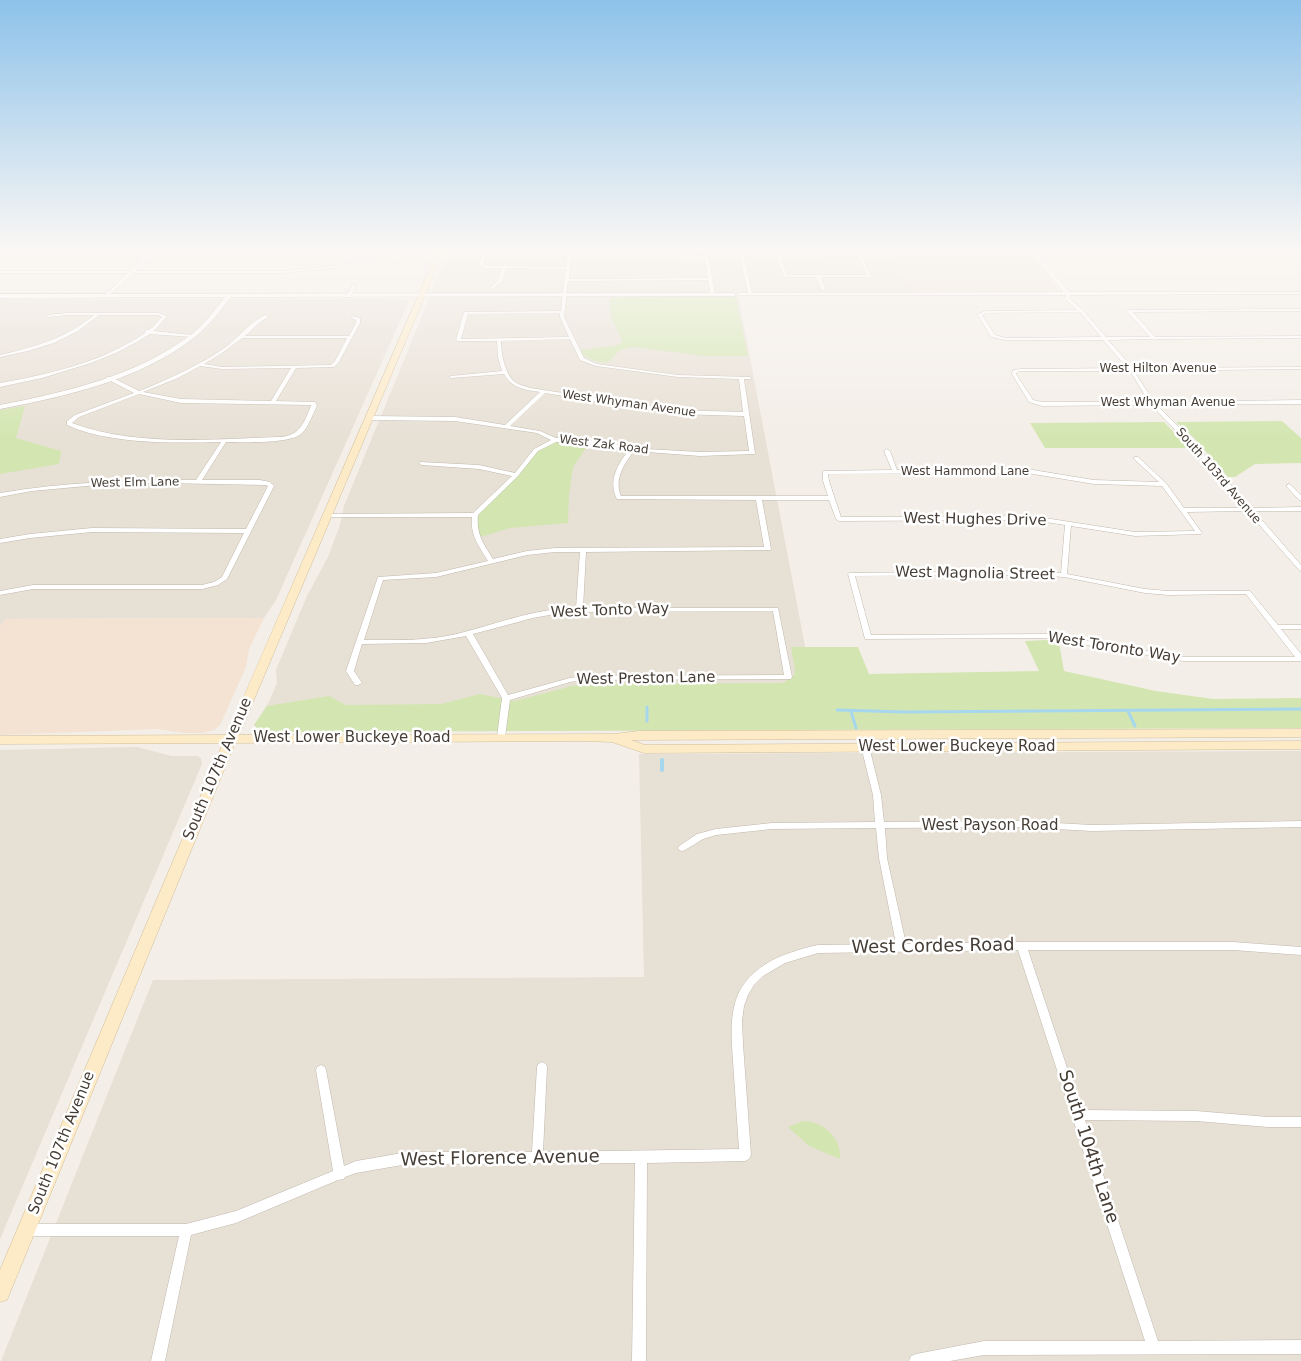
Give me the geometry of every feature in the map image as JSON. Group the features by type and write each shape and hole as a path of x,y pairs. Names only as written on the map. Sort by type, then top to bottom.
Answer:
{"main road":[{"name":"South 107th Avenue","path":"0,1293 231,738 414,312"},
{"name":"West Lower Buckeye Road","path":"0,740 614,738 639,735 1301,733"},
{"name":"West Lower Buckeye Road","path":"614,738 644,748 1301,745"}],"street":[{"path":"0,407 75,389 109,378 150,361 192,336 216,312"},
{"path":"571,338 458,340 466,313 562,312 563,322 582,359 596,365 678,376 750,378"},
{"path":"1030,312 981,312 979,314 993,336 997,338 1301,337"},
{"name":"South 103rd Avenue","path":"1081,312 1131,369 1152,404 1191,443 1301,569"},
{"path":"1129,312 1155,338"},
{"path":"0,386 44,376 88,362 120,349 159,323 164,315 68,314 48,316"},
{"path":"0,356 35,348 62,338 84,326 98,314"},
{"path":"109,378 138,392 159,398 181,401 313,402 314,406 300,433 294,438 226,440 129,438 70,425 70,421 138,392 200,365 241,337 256,322 267,316"},
{"path":"200,365 222,368 332,366 337,362 358,321 354,316"},
{"path":"147,332 192,336"},
{"path":"241,337 350,337"},
{"path":"451,377 506,372 499,351 499,340"},
{"path":"273,401 294,367"},
{"name":"West Hilton Avenue","path":"1036,403 1031,400 1014,374 1015,371 1301,368"},
{"name":"West Whyman Avenue","path":"506,372 511,381 517,385 543,392 676,412 746,414"},
{"path":"741,378 746,414"},
{"path":"507,426 543,392"},
{"name":"West Whyman Avenue","path":"1036,403 1301,402"},
{"name":"West Zak Road","path":"369,418 455,418 538,432 555,440 572,440 633,449 700,454 752,452 746,414"},
{"path":"198,482 226,440"},
{"path":"492,562 477,538 474,525 475,515 516,475 536,450 555,440"},
{"path":"633,449 620,467 615,492 619,498 831,498"},
{"path":"887,451 895,472"},
{"path":"1136,458 1164,484 1182,510 1301,509"},
{"path":"422,463 479,467 516,475"},
{"name":"West Hammond Lane","path":"831,498 825,472 1027,471 1094,482 1164,484"},
{"name":"West Elm Lane","path":"0,495 79,484 260,482 270,485 270,491 249,530"},
{"path":"1301,486 1289,486 1301,499"},
{"path":"358,683 350,671 380,578 436,575 539,552 768,549 759,498"},
{"name":"West Hughes Drive","path":"831,498 839,519 1013,518 1068,523 1135,534 1199,533 1182,510"},
{"path":"327,515 475,515"},
{"path":"1064,575 1068,523"},
{"path":"0,541 35,534 68,531 249,530 225,578 216,584 202,587 33,587 1,592"},
{"path":"578,609 583,550"},
{"name":"West Magnolia Street","path":"868,637 850,574 1030,573 1064,575 1145,591 1168,593 1248,592 1276,627"},
{"name":"West Tonto Way","path":"359,642 418,642 468,632 540,613 578,609 776,609 788,677"},
{"path":"1276,627 1301,627"},
{"path":"1276,627 1301,659"},
{"path":"468,632 501,686 506,698 501,737"},
{"name":"West Toronto Way","path":"868,637 1047,636 1183,659 1301,659"},
{"name":"West Preston Lane","path":"506,698 570,680 584,678 788,677"},
{"path":"862,734 877,795 883,858 902,947"},
{"name":"West Payson Road","path":"682,848 700,836 772,826 1020,824 1092,828 1301,824"},
{"name":"South 104th Lane","path":"1022,946 1154,1348"},
{"name":"West Cordes Road","path":"745,1155 736,1026 739,1004 747,988 762,971 783,958 818,949 902,947 1233,946 1301,951"},
{"path":"537,1157 542,1067"},
{"path":"321,1070 340,1174"},
{"path":"1078,1114 1196,1116 1268,1122 1301,1122"},
{"name":"West Florence Avenue","path":"26,1230 186,1230 236,1217 356,1168 408,1158 745,1155"},
{"path":"639,1361 641,1157"},
{"path":"158,1361 186,1230"},
{"path":"916,1361 984,1348 1301,1347"}],"shaded area":[{"path":"0,312 404,312 276,600 264,618 6,619 0,627"},
{"path":"424,312 741,312 821,730 262,732 254,725 269,702 277,683 276,670 307,596 328,557 340,525 344,506"},
{"path":"264,618 249,649 246,667 220,725 214,730 202,733 184,733 157,729 0,735 0,627 6,619"},
{"path":"137,747 172,756 197,756 201,758 202,764 0,1239 0,750"},
{"path":"1301,751 1301,1361 1,1361 153,980 644,977 639,754"}],"green space":[{"path":"610,312 739,312 748,356 705,356 633,347 620,350 607,363 592,360 582,354 581,350 615,346 623,342"},
{"path":"25,406 16,438 61,451 59,464 0,474 0,410"},
{"path":"1282,421 1301,438 1301,463 1255,464 1235,477 1228,477 1194,438 1176,422"},
{"path":"1164,422 1189,448 1045,448 1030,423"},
{"path":"555,440 590,442 573,467 568,523 510,528 477,538 475,515 516,475 536,450"},
{"path":"1048,640 1059,643 1064,671 1156,691 1213,699 1301,698 1301,728 262,732 254,725 267,706 329,696 346,705 441,704 480,694 515,701 572,686 590,684 783,683 794,676 795,670 791,647 858,647 869,674 1039,671 1025,641"},
{"path":"803,1121 818,1124 830,1132 838,1144 840,1159 809,1146 788,1127"}],"waterway":[{"path":"647,707 647,721"},
{"path":"837,710 905,712 1301,709"},
{"path":"851,711 856,728"},
{"path":"1128,711 1135,726"},
{"path":"662,760 662,770"}]}
